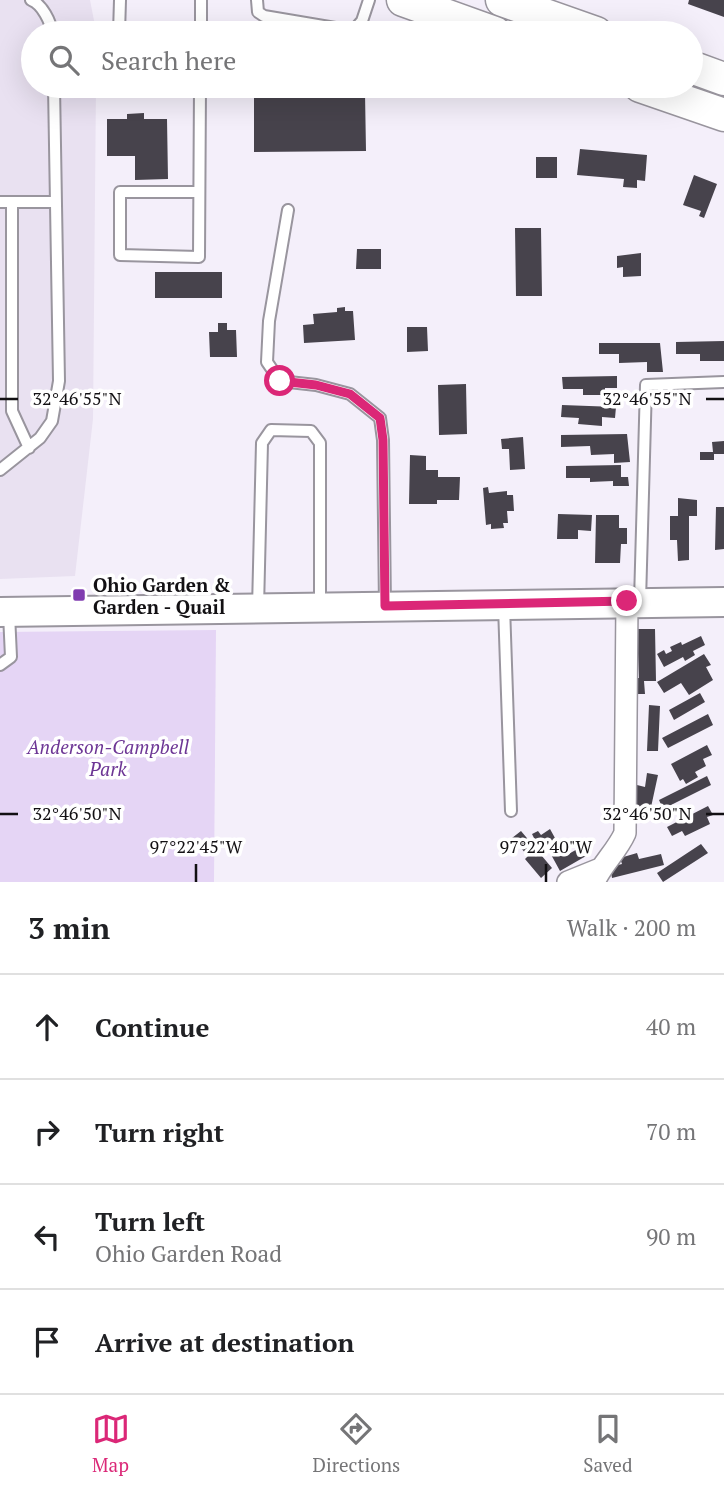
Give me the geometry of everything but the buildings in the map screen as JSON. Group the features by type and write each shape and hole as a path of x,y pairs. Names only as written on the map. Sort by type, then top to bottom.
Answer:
{"main road":[{"path":"402,0 461,21"},
{"path":"521,3 566,21"},
{"path":"703,71 724,79"},
{"path":"687,98 724,115"}],"street":[{"path":"4,612 633,601 724,602"},
{"path":"568,882 597,876 625,833 633,601"}],"lane":[{"path":"31,0 37,2 48,21"},
{"path":"119,21 120,0"},
{"path":"201,0 201,21"},
{"path":"257,0 258,12 264,16 294,21"},
{"path":"362,21 369,0"},
{"path":"0,470 40,438 52,421 59,381 54,98"},
{"path":"199,192 120,192 120,256 199,257 200,98"},
{"path":"29,448 12,411 6,202 56,202"},
{"path":"288,210 269,321 267,362 280,381 316,385 350,394 380,418 383,440 385,606"},
{"path":"633,601 646,385 724,382"},
{"path":"258,608 262,443 271,430 311,431 320,443 320,607"},
{"path":"504,603 511,811"},
{"path":"0,665 11,657 4,612"}],"shaded area":[{"path":"0,0 90,0 94,21 21,21 21,98 96,98 93,419 75,576 0,579"}],"green space":[{"name":"Anderson-Campbell Park","path":"216,630 214,882 0,882 0,632"}],"place":[{"name":"Ohio Garden & Garden - Quail","path":"79,595"}],"route":[{"path":"280,381 316,385 350,394 380,418 383,440 385,606 627,601"}]}
